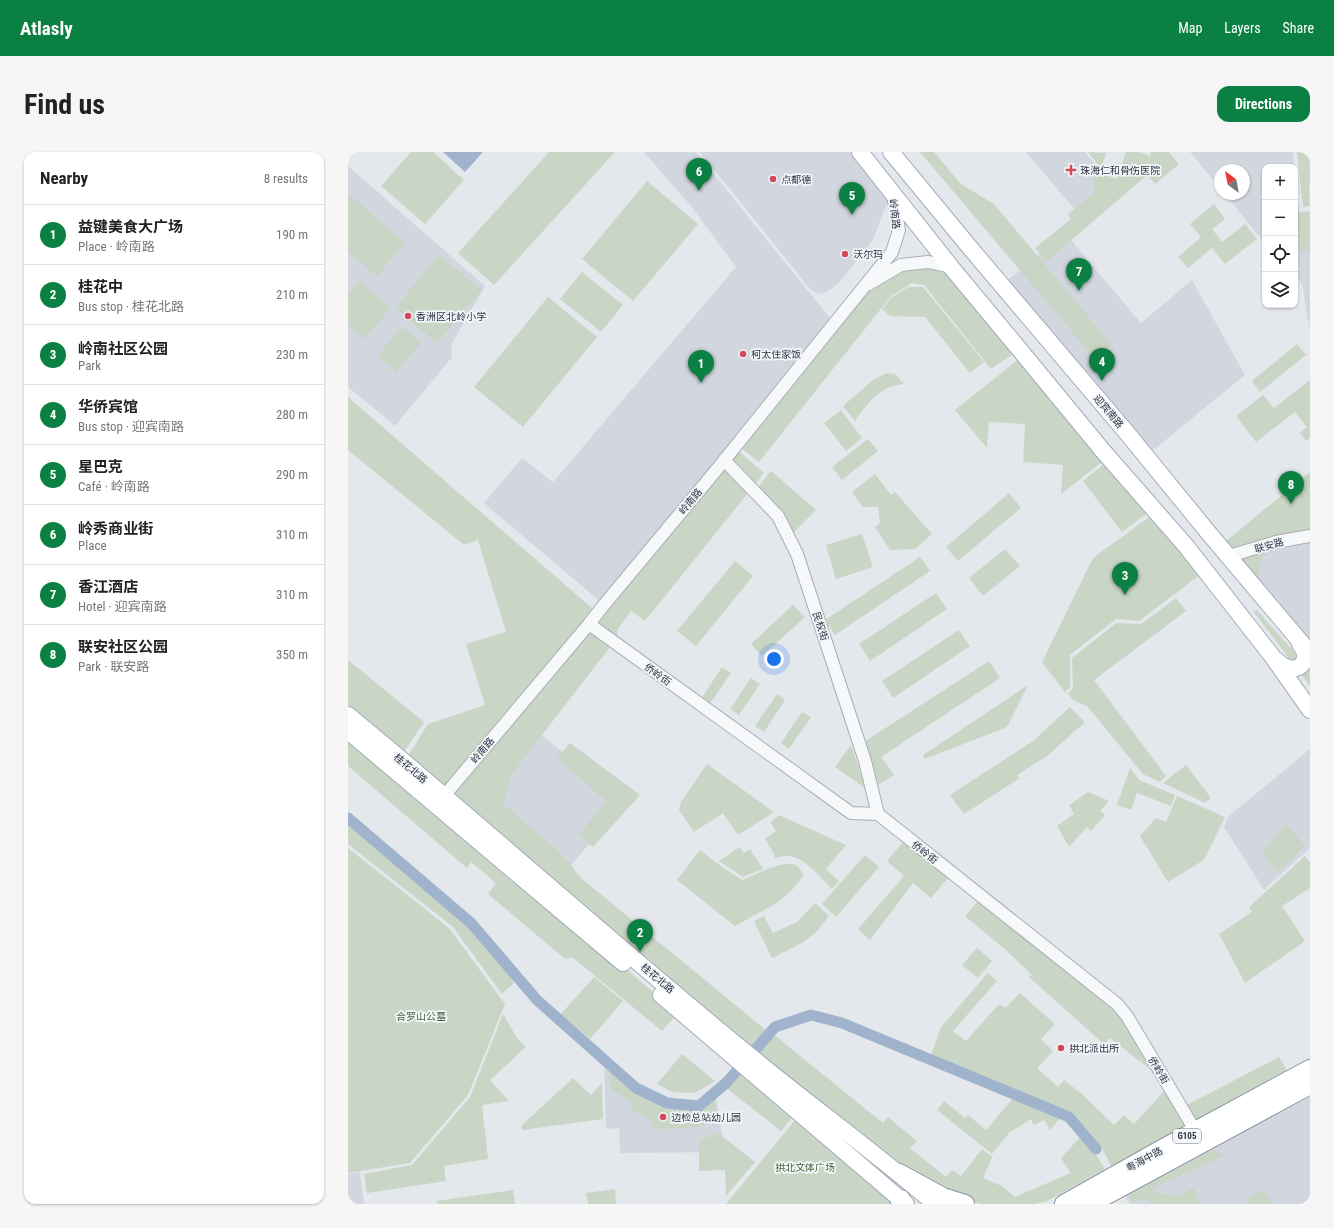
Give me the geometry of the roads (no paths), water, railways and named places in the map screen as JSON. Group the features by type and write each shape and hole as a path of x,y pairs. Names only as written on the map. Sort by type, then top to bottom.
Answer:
{"highway":[{"name":"粤海中路","path":"1090,1204 1310,1069"},
{"name":"粤海中路","path":"1064,1204 1160,1150 1199,1138 1310,1085"},
{"path":"899,1173 943,1198 965,1204"}],"main road":[{"path":"860,152 951,266 1103,451 1186,546 1272,656 1310,710"},
{"name":"迎宾南路","path":"891,152 1310,653"},
{"path":"1272,656 1284,667 1290,669 1300,666 1306,657 1296,638"},
{"name":"桂花北路","path":"348,715 441,800"},
{"name":"桂花北路","path":"348,731 441,800 636,960 902,1202"},
{"name":"桂花北路","path":"752,1065 899,1173 935,1204"}],"street":[{"name":"岭南路","path":"441,800 724,460 892,252 899,230 892,192"},
{"path":"863,288 901,265 928,262 951,266"},
{"name":"民权街","path":"724,460 778,516 796,554 865,761 878,814"},
{"name":"联安路","path":"1229,556 1276,542 1310,536"},
{"name":"侨岭街","path":"589,624 851,813 878,814 1117,1004 1127,1016 1199,1138"}],"water":[{"path":"443,152 483,152 465,172"}],"waterway":[{"path":"348,818 471,923 537,1000 636,1088 667,1103 699,1106 727,1082 775,1027 811,1015 842,1023 1069,1117 1096,1149"}],"place":[{"name":"珠海仁和骨伤医院","path":"1071,170"},
{"name":"点都德","path":"773,179"},
{"name":"岭秀商业街","path":"699,191"},
{"name":"星巴克","path":"852,215"},
{"name":"沃尔玛","path":"845,254"},
{"name":"香江酒店","path":"1079,291"},
{"name":"香洲区北岭小学","path":"408,316"},
{"name":"柯太住家饭","path":"743,354"},
{"name":"华侨宾馆","path":"1102,381"},
{"name":"益键美食大广场","path":"701,383"},
{"name":"联安社区公园","path":"1291,504"},
{"name":"岭南社区公园","path":"1125,595"},
{"name":"桂花中","path":"640,952"},
{"name":"拱北派出所","path":"1061,1048"},
{"name":"边检总站幼儿园","path":"663,1117"}],"park label":[{"name":"合罗山公墓","path":"421,1016"},
{"name":"拱北文体广场","path":"805,1167"}]}
